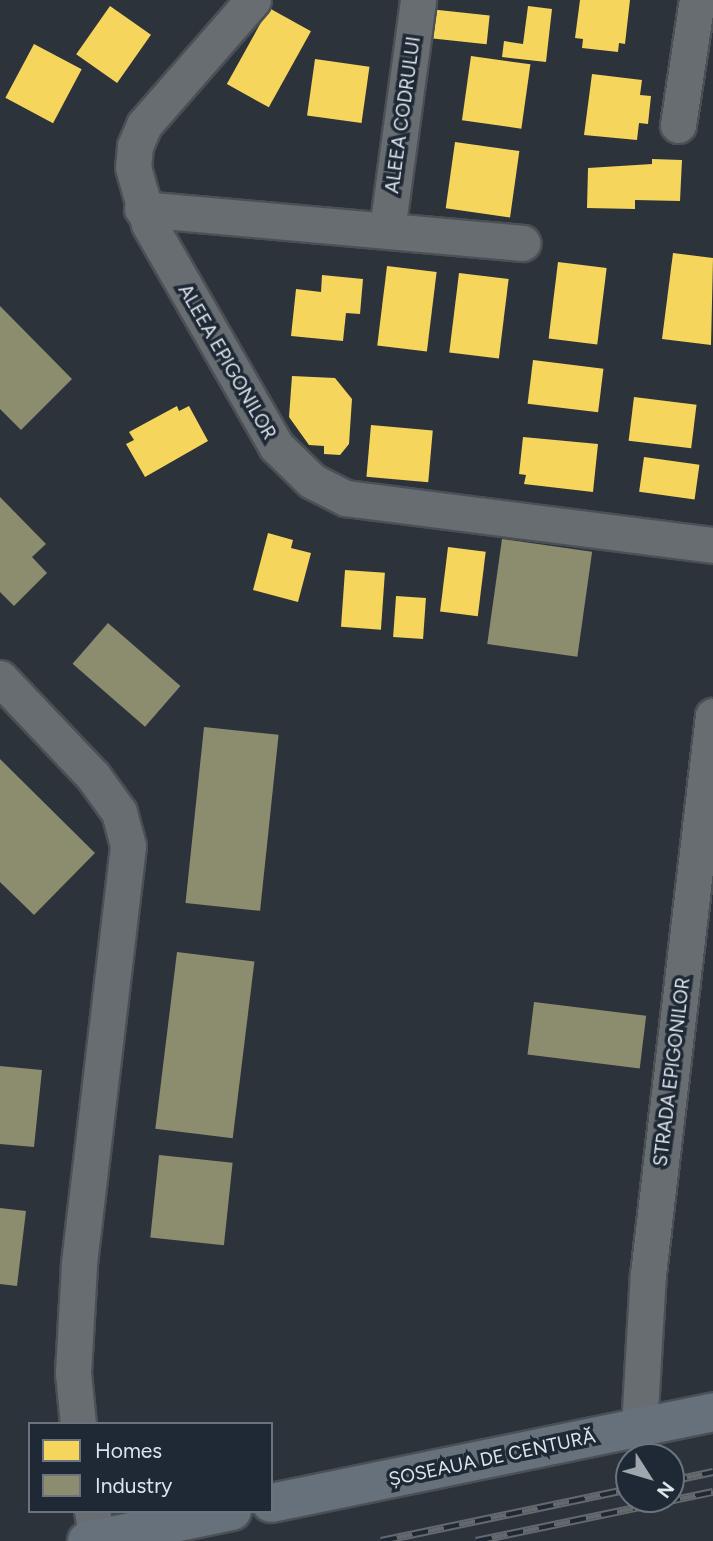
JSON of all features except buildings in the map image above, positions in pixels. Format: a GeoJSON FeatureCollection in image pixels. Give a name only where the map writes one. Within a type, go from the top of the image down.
{"type":"FeatureCollection","features":[{"type":"Feature","properties":{"kind":"main road","name":"ȘOSEAUA DE CENTURĂ"},"geometry":{"type":"LineString","coordinates":[[273,1503],[713,1412]]}},
{"type":"Feature","properties":{"kind":"main road"},"geometry":{"type":"LineString","coordinates":[[92,1530],[217,1513]]}},
{"type":"Feature","properties":{"kind":"street","name":"ALEEA EPIGONILOR"},"geometry":{"type":"LineString","coordinates":[[253,0],[138,135],[133,167],[142,209],[195,310],[276,446],[327,491],[345,498],[713,545]]}},
{"type":"Feature","properties":{"kind":"street","name":"ALEEA CODRULUI"},"geometry":{"type":"LineString","coordinates":[[387,230],[418,0]]}},
{"type":"Feature","properties":{"kind":"street"},"geometry":{"type":"LineString","coordinates":[[678,125],[697,0]]}},
{"type":"Feature","properties":{"kind":"street"},"geometry":{"type":"LineString","coordinates":[[142,209],[522,243]]}},
{"type":"Feature","properties":{"kind":"street"},"geometry":{"type":"LineString","coordinates":[[0,678],[93,776],[118,812],[128,846],[79,1265],[73,1373],[78,1422]]}},
{"type":"Feature","properties":{"kind":"street","name":"STRADA EPIGONILOR"},"geometry":{"type":"LineString","coordinates":[[639,1428],[648,1274],[713,716]]}},
{"type":"Feature","properties":{"kind":"railway"},"geometry":{"type":"LineString","coordinates":[[685,1478],[713,1472]]}},
{"type":"Feature","properties":{"kind":"railway"},"geometry":{"type":"LineString","coordinates":[[381,1541],[615,1492]]}},
{"type":"Feature","properties":{"kind":"railway"},"geometry":{"type":"LineString","coordinates":[[476,1541],[713,1492]]}}]}
